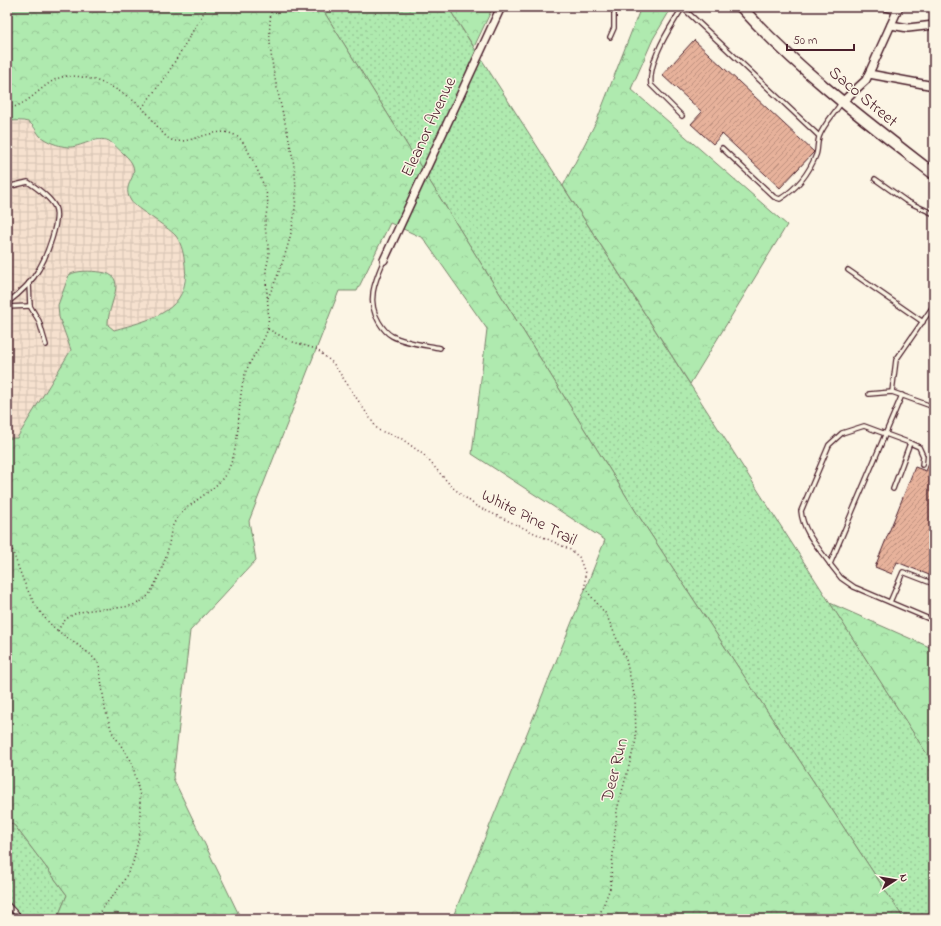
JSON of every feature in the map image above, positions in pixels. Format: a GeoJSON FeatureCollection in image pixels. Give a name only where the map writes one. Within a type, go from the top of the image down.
{"type":"FeatureCollection","features":[{"type":"Feature","properties":{"kind":"main road","name":"Saco Street"},"geometry":{"type":"LineString","coordinates":[[741,7],[761,29],[841,103],[934,174]]}},
{"type":"Feature","properties":{"kind":"street","name":"Eleanor Avenue"},"geometry":{"type":"LineString","coordinates":[[384,260],[501,7]]}},
{"type":"Feature","properties":{"kind":"street"},"geometry":{"type":"LineString","coordinates":[[841,103],[862,85],[869,74],[898,9],[886,7]]}},
{"type":"Feature","properties":{"kind":"street"},"geometry":{"type":"LineString","coordinates":[[891,25],[908,28],[934,25]]}},
{"type":"Feature","properties":{"kind":"street"},"geometry":{"type":"LineString","coordinates":[[869,74],[934,86]]}},
{"type":"Feature","properties":{"kind":"lane"},"geometry":{"type":"LineString","coordinates":[[610,37],[614,28],[614,7]]}},
{"type":"Feature","properties":{"kind":"lane"},"geometry":{"type":"LineString","coordinates":[[682,116],[651,85],[650,79],[660,47],[683,7],[819,136]]}},
{"type":"Feature","properties":{"kind":"lane"},"geometry":{"type":"LineString","coordinates":[[722,148],[774,197],[780,198],[789,193],[799,183],[809,169],[816,154],[819,136],[841,103]]}},
{"type":"Feature","properties":{"kind":"lane"},"geometry":{"type":"LineString","coordinates":[[875,179],[906,201],[934,214]]}},
{"type":"Feature","properties":{"kind":"lane"},"geometry":{"type":"LineString","coordinates":[[7,187],[28,182],[39,190],[55,206],[58,215],[50,243],[42,263],[30,282],[7,303]]}},
{"type":"Feature","properties":{"kind":"lane"},"geometry":{"type":"LineString","coordinates":[[384,260],[373,288],[372,299],[374,314],[382,327],[391,336],[440,348]]}},
{"type":"Feature","properties":{"kind":"lane"},"geometry":{"type":"LineString","coordinates":[[848,270],[923,322]]}},
{"type":"Feature","properties":{"kind":"lane"},"geometry":{"type":"LineString","coordinates":[[30,282],[30,306],[39,320],[46,345]]}},
{"type":"Feature","properties":{"kind":"lane"},"geometry":{"type":"LineString","coordinates":[[892,392],[896,360],[934,305]]}},
{"type":"Feature","properties":{"kind":"lane"},"geometry":{"type":"LineString","coordinates":[[7,307],[30,306]]}},
{"type":"Feature","properties":{"kind":"lane"},"geometry":{"type":"LineString","coordinates":[[869,394],[892,392],[902,394],[934,407]]}},
{"type":"Feature","properties":{"kind":"lane"},"geometry":{"type":"LineString","coordinates":[[830,564],[902,394]]}},
{"type":"Feature","properties":{"kind":"lane"},"geometry":{"type":"LineString","coordinates":[[922,465],[923,456],[919,447],[910,443],[864,426],[842,433],[829,445],[800,511],[802,521],[809,535],[841,578],[854,587],[934,621]]}},
{"type":"Feature","properties":{"kind":"lane"},"geometry":{"type":"LineString","coordinates":[[893,489],[910,443]]}},
{"type":"Feature","properties":{"kind":"lane"},"geometry":{"type":"LineString","coordinates":[[890,602],[903,572],[934,584]]}},
{"type":"Feature","properties":{"kind":"lane"},"geometry":{"type":"LineString","coordinates":[[7,904],[21,919]]}},
{"type":"Feature","properties":{"kind":"path"},"geometry":{"type":"LineString","coordinates":[[142,108],[168,73],[207,7]]}},
{"type":"Feature","properties":{"kind":"path"},"geometry":{"type":"LineString","coordinates":[[267,300],[280,270],[291,237],[295,205],[294,167],[272,52],[272,7]]}},
{"type":"Feature","properties":{"kind":"path"},"geometry":{"type":"LineString","coordinates":[[7,108],[21,104],[52,81],[70,75],[89,79],[115,89],[142,108],[170,139],[178,142],[204,134],[225,132],[238,136],[246,146],[266,193],[268,206],[265,221],[269,256],[266,270],[268,329],[245,374],[232,460],[226,476],[207,494],[184,509],[172,526],[167,551],[159,578],[148,595],[139,603],[72,615],[62,622],[58,631]]}},
{"type":"Feature","properties":{"kind":"path","name":"White Pine Trail"},"geometry":{"type":"LineString","coordinates":[[268,329],[290,341],[316,349],[333,363],[378,430],[402,439],[424,455],[452,487],[476,506],[569,549],[579,557],[585,573],[585,589]]}},
{"type":"Feature","properties":{"kind":"path"},"geometry":{"type":"LineString","coordinates":[[7,535],[31,598],[44,620],[74,645],[90,654],[99,664],[105,709],[112,732],[132,762],[140,796],[140,832],[133,863],[122,884],[94,919]]}},
{"type":"Feature","properties":{"kind":"path","name":"Deer Run"},"geometry":{"type":"LineString","coordinates":[[585,589],[606,614],[626,660],[635,698],[636,740],[617,810],[610,888],[598,919]]}},
{"type":"Feature","properties":{"kind":"shaded area"},"geometry":{"type":"Polygon","coordinates":[[[7,121],[28,122],[40,135],[68,147],[103,140],[109,142],[133,161],[135,169],[127,190],[132,203],[164,225],[178,238],[184,253],[186,270],[181,293],[177,302],[169,310],[149,320],[114,330],[108,325],[107,314],[116,287],[114,277],[105,272],[69,275],[58,305],[59,317],[71,350],[17,438],[7,438],[7,121]]]}},
{"type":"Feature","properties":{"kind":"green space"},"geometry":{"type":"Polygon","coordinates":[[[7,7],[321,7],[638,515],[904,919],[452,919],[605,540],[472,454],[487,329],[423,238],[390,223],[357,291],[339,291],[249,521],[256,560],[190,631],[173,778],[241,919],[57,919],[67,895],[15,826],[7,820],[7,438],[17,438],[71,350],[59,317],[58,305],[69,275],[72,273],[88,271],[100,272],[109,274],[114,279],[116,285],[108,325],[114,330],[153,317],[165,311],[174,304],[181,294],[185,281],[185,265],[181,246],[176,236],[131,201],[128,194],[128,188],[134,173],[133,167],[130,161],[113,144],[109,141],[99,140],[73,147],[60,146],[49,142],[40,136],[28,122],[7,121],[7,7]]]}},
{"type":"Feature","properties":{"kind":"green space"},"geometry":{"type":"Polygon","coordinates":[[[321,7],[448,7],[934,765],[934,919],[904,919],[638,515],[321,7]]]}},
{"type":"Feature","properties":{"kind":"green space"},"geometry":{"type":"Polygon","coordinates":[[[448,7],[493,7],[474,47],[448,7]]]}},
{"type":"Feature","properties":{"kind":"green space"},"geometry":{"type":"Polygon","coordinates":[[[641,7],[672,7],[653,39],[631,89],[787,225],[690,384],[563,186],[597,120],[641,7]]]}},
{"type":"Feature","properties":{"kind":"green space"},"geometry":{"type":"Polygon","coordinates":[[[830,603],[934,649],[934,765],[830,603]]]}},
{"type":"Feature","properties":{"kind":"green space"},"geometry":{"type":"Polygon","coordinates":[[[7,820],[15,826],[67,895],[57,919],[7,919],[7,820]]]}},
{"type":"Feature","properties":{"kind":"building"},"geometry":{"type":"Polygon","coordinates":[[[694,40],[814,152],[780,188],[722,134],[713,144],[691,124],[702,112],[662,75],[694,40]]]}},
{"type":"Feature","properties":{"kind":"building"},"geometry":{"type":"Polygon","coordinates":[[[934,451],[934,577],[897,562],[892,574],[875,567],[915,467],[926,471],[934,451]]]}}]}
